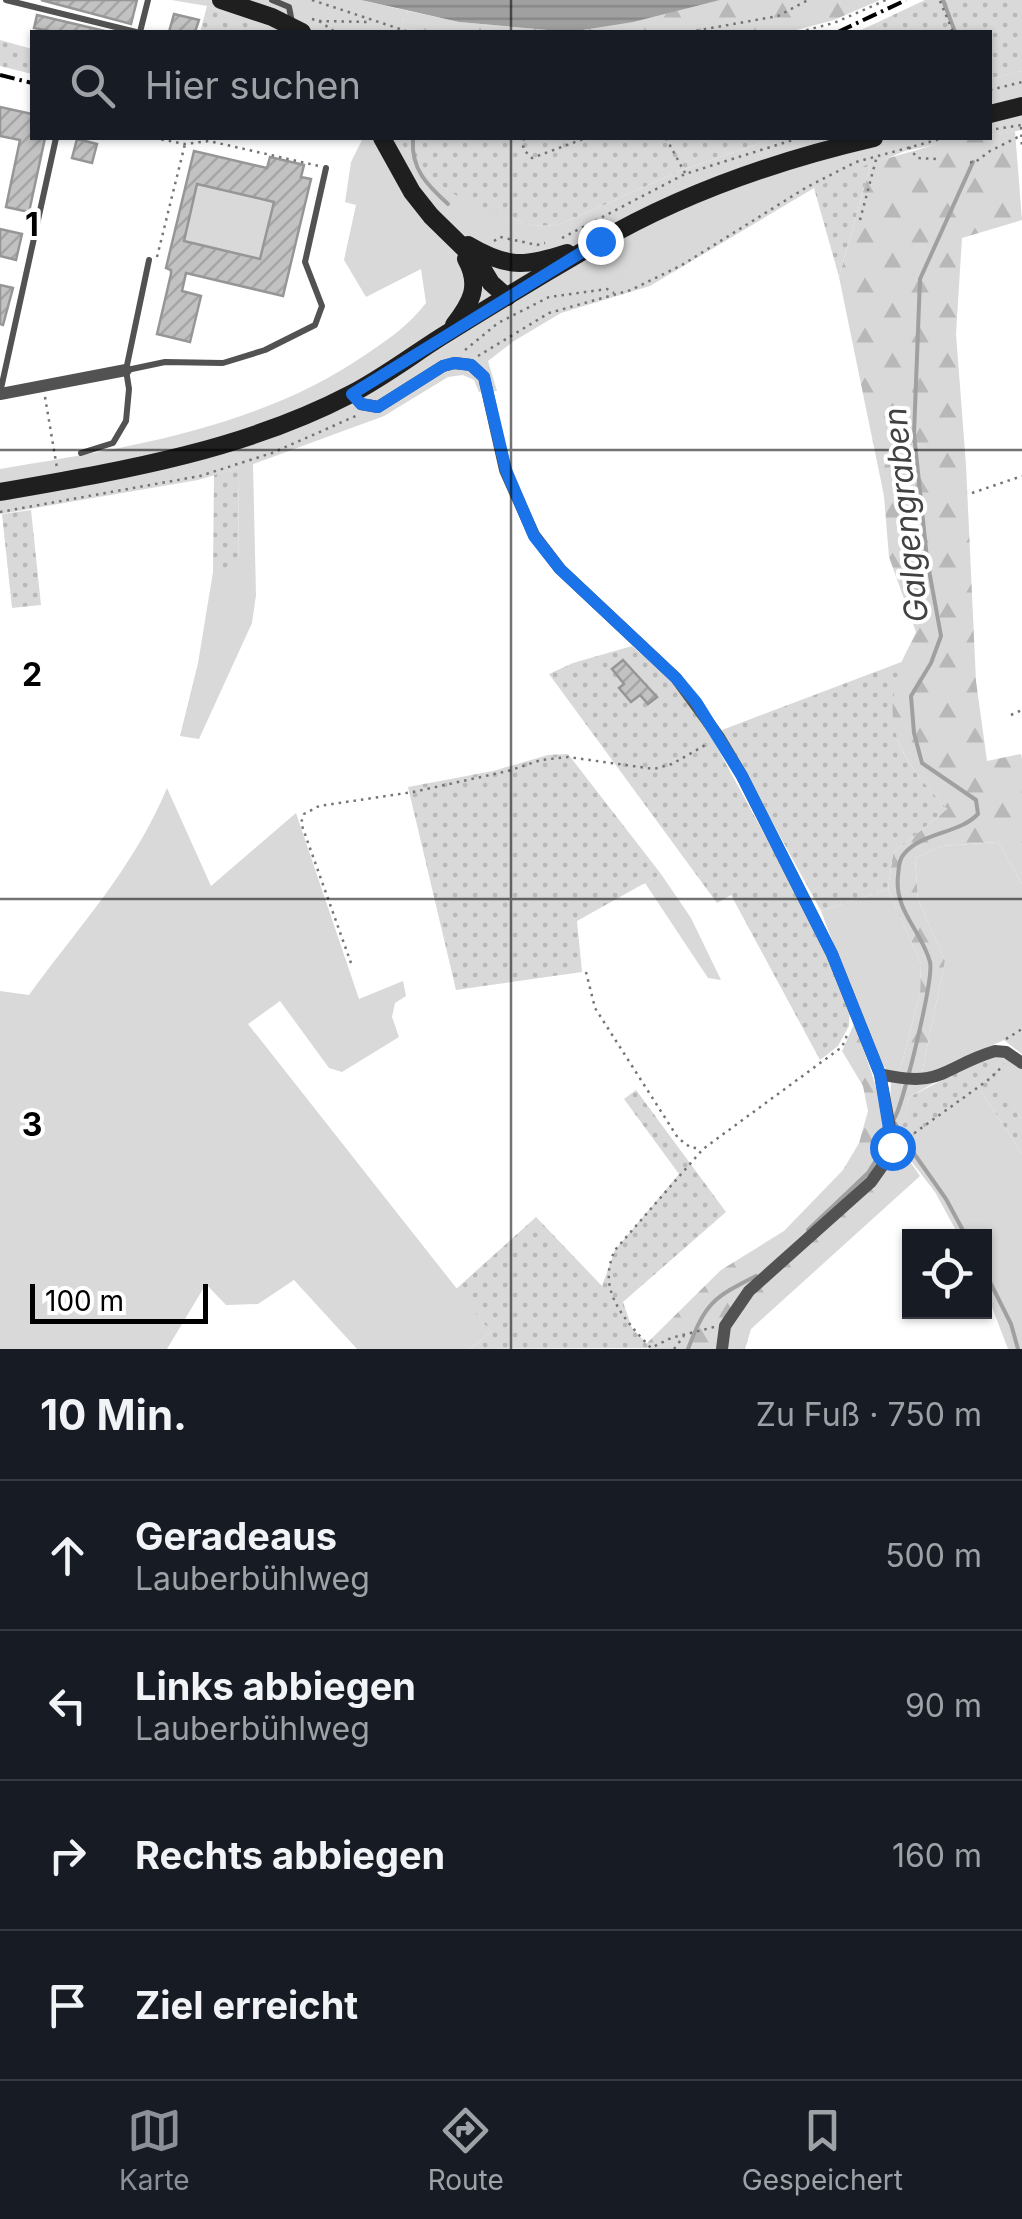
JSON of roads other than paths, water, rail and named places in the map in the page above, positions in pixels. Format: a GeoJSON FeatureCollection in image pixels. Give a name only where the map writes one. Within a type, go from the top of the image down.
{"type":"FeatureCollection","features":[{"type":"Feature","properties":{"kind":"main road"},"geometry":{"type":"LineString","coordinates":[[221,0],[297,30]]}},
{"type":"Feature","properties":{"kind":"main road"},"geometry":{"type":"LineString","coordinates":[[992,114],[1022,106]]}},
{"type":"Feature","properties":{"kind":"main road"},"geometry":{"type":"LineString","coordinates":[[383,140],[412,192],[478,263],[491,283],[509,296]]}},
{"type":"Feature","properties":{"kind":"main road"},"geometry":{"type":"LineString","coordinates":[[0,492],[236,443],[352,394],[647,216],[751,173],[876,146]]}},
{"type":"Feature","properties":{"kind":"main road"},"geometry":{"type":"LineString","coordinates":[[454,237],[486,256],[506,275],[509,296]]}},
{"type":"Feature","properties":{"kind":"main road"},"geometry":{"type":"LineString","coordinates":[[448,333],[470,304],[475,288],[473,271],[454,237]]}},
{"type":"Feature","properties":{"kind":"main road"},"geometry":{"type":"LineString","coordinates":[[486,256],[529,264],[600,241]]}},
{"type":"Feature","properties":{"kind":"street"},"geometry":{"type":"LineString","coordinates":[[352,394],[361,404],[378,407],[454,363],[471,365],[484,377],[506,470],[534,536],[560,569],[676,678],[718,737],[742,776],[823,936],[852,1007],[887,1076],[886,1108],[892,1142],[888,1158],[870,1182],[749,1291],[725,1326],[722,1349]]}},
{"type":"Feature","properties":{"kind":"street"},"geometry":{"type":"LineString","coordinates":[[0,394],[126,370]]}},
{"type":"Feature","properties":{"kind":"street"},"geometry":{"type":"LineString","coordinates":[[887,1076],[931,1080],[995,1051],[1016,1059]]}},
{"type":"Feature","properties":{"kind":"lane"},"geometry":{"type":"LineString","coordinates":[[6,0],[125,30]]}},
{"type":"Feature","properties":{"kind":"lane"},"geometry":{"type":"LineString","coordinates":[[134,30],[148,0]]}},
{"type":"Feature","properties":{"kind":"lane"},"geometry":{"type":"LineString","coordinates":[[272,0],[289,8],[297,30]]}},
{"type":"Feature","properties":{"kind":"lane"},"geometry":{"type":"LineString","coordinates":[[0,394],[56,140]]}},
{"type":"Feature","properties":{"kind":"lane"},"geometry":{"type":"LineString","coordinates":[[126,370],[165,362],[223,364],[265,350],[315,325],[322,306],[305,262],[326,168]]}},
{"type":"Feature","properties":{"kind":"lane"},"geometry":{"type":"LineString","coordinates":[[82,454],[112,443],[126,420],[126,370],[149,260]]}},
{"type":"Feature","properties":{"kind":"waterway","name":"Galgengraben"},"geometry":{"type":"LineString","coordinates":[[943,0],[954,30]]}},
{"type":"Feature","properties":{"kind":"waterway"},"geometry":{"type":"LineString","coordinates":[[413,140],[422,176],[448,204]]}},
{"type":"Feature","properties":{"kind":"waterway","name":"Galgengraben"},"geometry":{"type":"LineString","coordinates":[[894,1119],[917,1042],[930,973],[926,951],[900,900],[900,862],[920,841],[961,826],[978,814],[976,800],[922,763],[914,733],[911,696],[931,663],[941,636],[927,559],[914,434],[920,279],[973,162]]}},
{"type":"Feature","properties":{"kind":"waterway"},"geometry":{"type":"LineString","coordinates":[[894,1122],[902,1134]]}},
{"type":"Feature","properties":{"kind":"waterway","name":"Galgengraben"},"geometry":{"type":"LineString","coordinates":[[808,1230],[868,1173],[878,1157],[882,1130],[887,1126]]}},
{"type":"Feature","properties":{"kind":"waterway"},"geometry":{"type":"LineString","coordinates":[[908,1145],[962,1229]]}},
{"type":"Feature","properties":{"kind":"waterway","name":"Galgengraben"},"geometry":{"type":"LineString","coordinates":[[688,1349],[713,1303],[756,1276]]}},
{"type":"Feature","properties":{"kind":"waterway"},"geometry":{"type":"LineString","coordinates":[[992,1286],[1011,1324],[1018,1349]]}},
{"type":"Feature","properties":{"kind":"railway"},"geometry":{"type":"LineString","coordinates":[[842,30],[906,0]]}},
{"type":"Feature","properties":{"kind":"railway"},"geometry":{"type":"LineString","coordinates":[[0,75],[30,82]]}}]}
